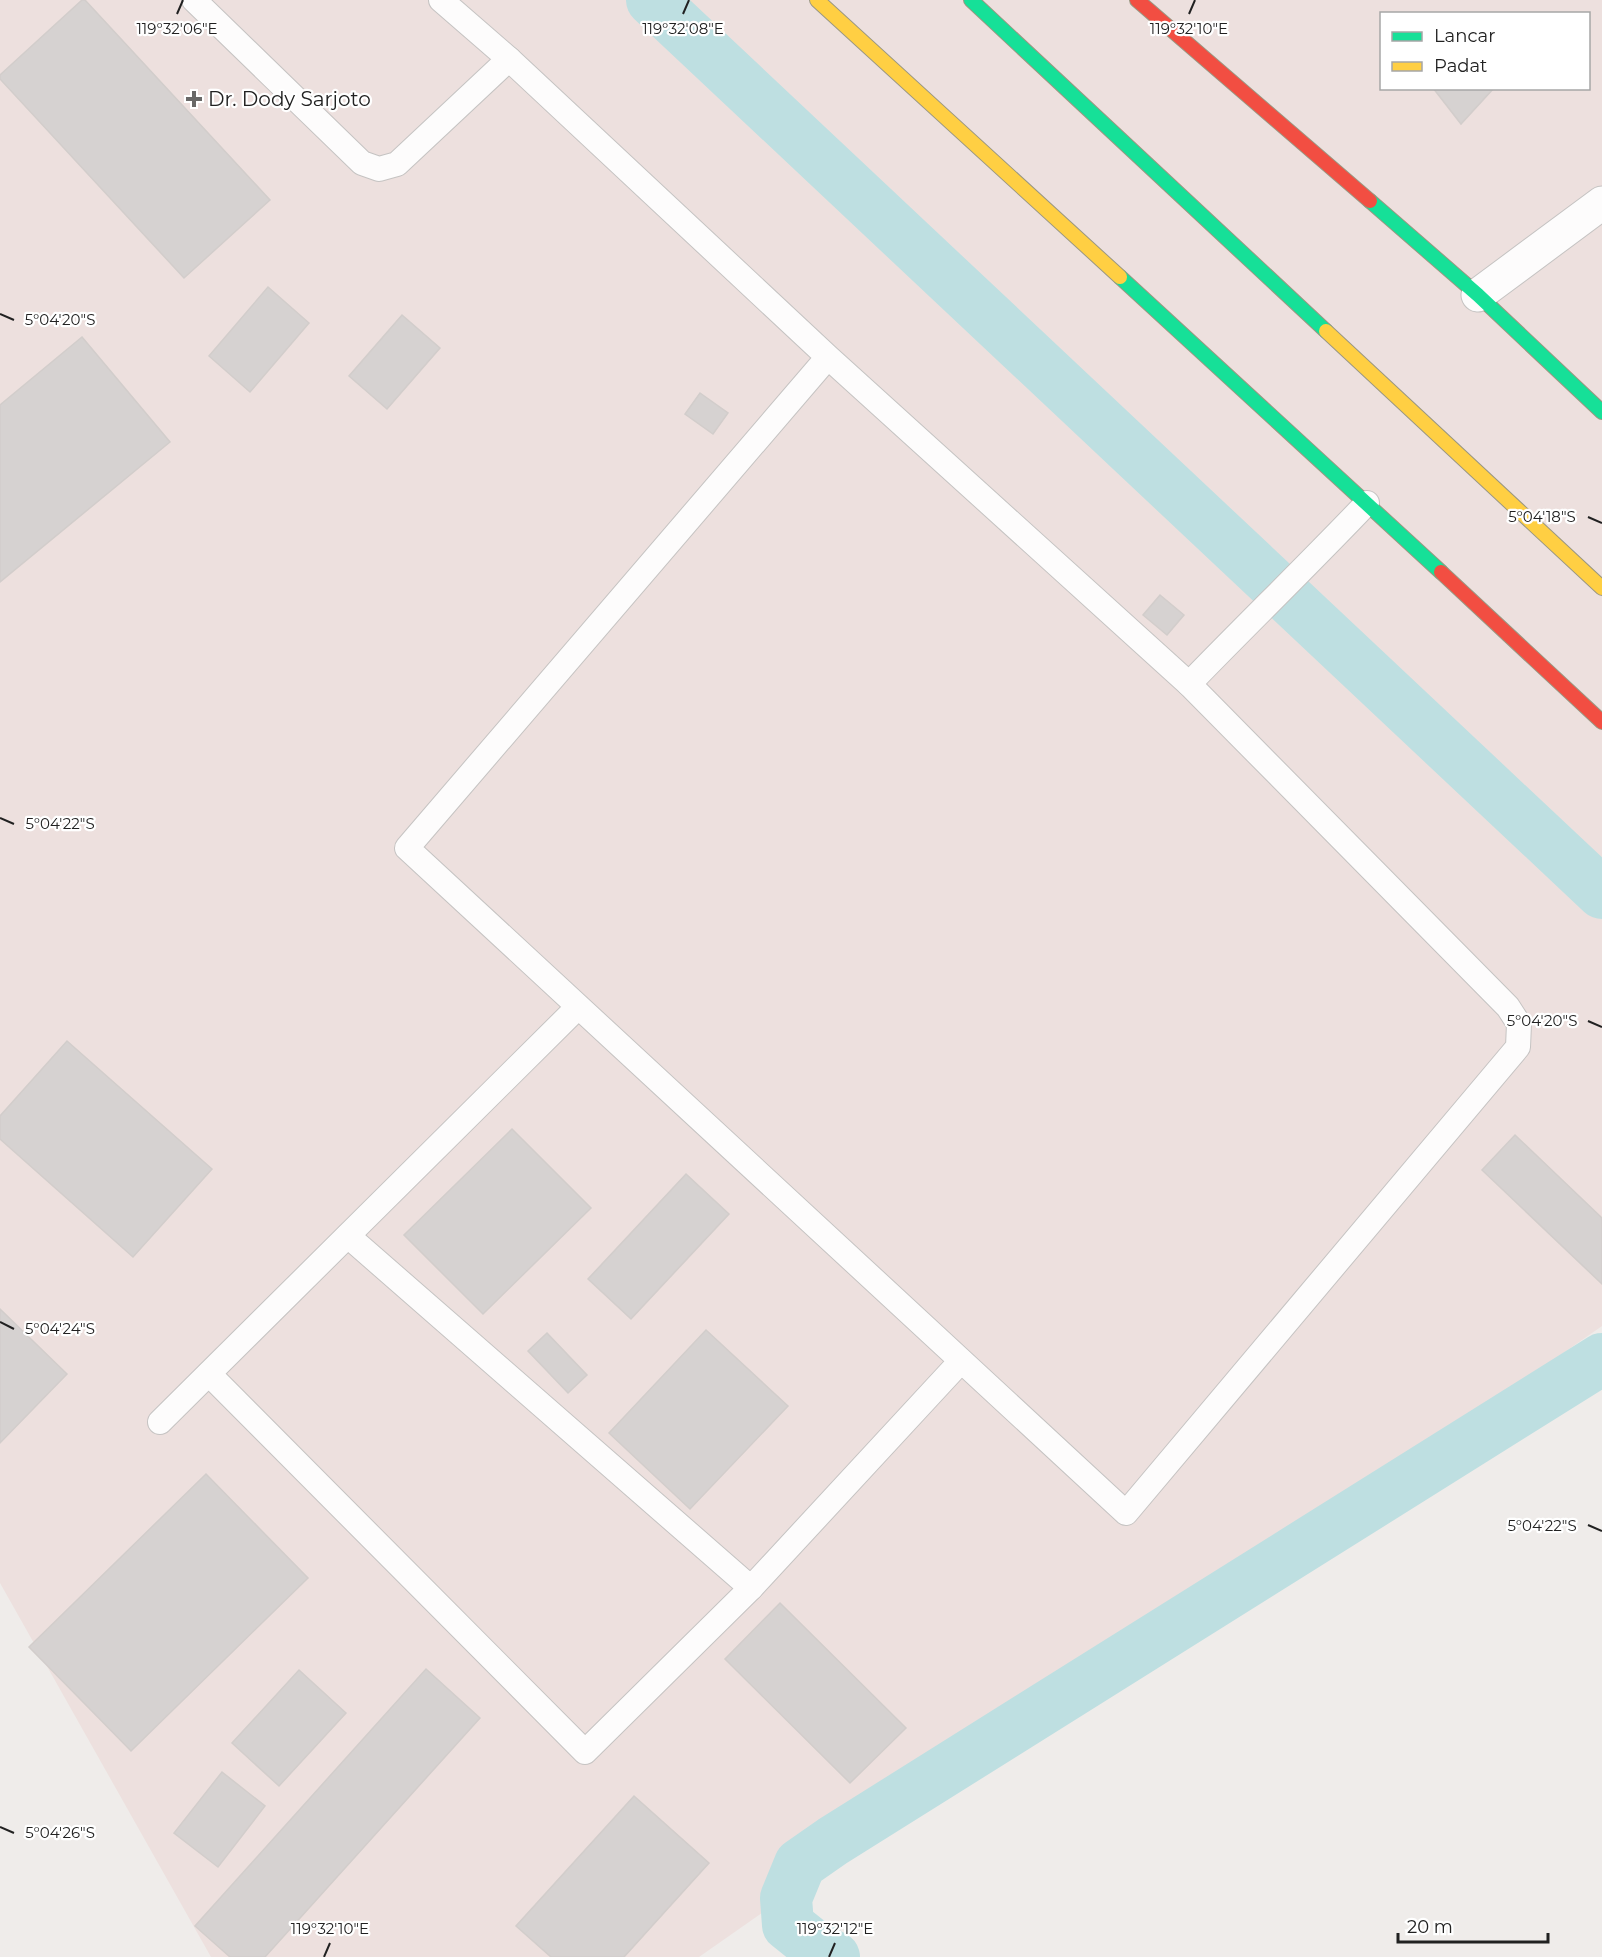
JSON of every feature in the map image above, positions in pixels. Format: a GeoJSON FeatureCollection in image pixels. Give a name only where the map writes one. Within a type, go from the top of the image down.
{"type":"FeatureCollection","features":[{"type":"Feature","properties":{"kind":"main road"},"geometry":{"type":"LineString","coordinates":[[817,0],[1367,503],[1602,722]]}},
{"type":"Feature","properties":{"kind":"main road"},"geometry":{"type":"LineString","coordinates":[[971,0],[1602,588]]}},
{"type":"Feature","properties":{"kind":"main road"},"geometry":{"type":"LineString","coordinates":[[1137,0],[1478,295],[1602,412]]}},
{"type":"Feature","properties":{"kind":"street"},"geometry":{"type":"LineString","coordinates":[[1478,295],[1602,203]]}},
{"type":"Feature","properties":{"kind":"lane"},"geometry":{"type":"LineString","coordinates":[[194,0],[362,163],[379,169],[397,164],[509,59]]}},
{"type":"Feature","properties":{"kind":"lane"},"geometry":{"type":"LineString","coordinates":[[441,0],[509,59],[828,357],[1189,684],[1508,1007],[1519,1024],[1518,1047],[1126,1513],[407,848],[828,357]]}},
{"type":"Feature","properties":{"kind":"lane"},"geometry":{"type":"LineString","coordinates":[[1189,684],[1367,503]]}},
{"type":"Feature","properties":{"kind":"lane"},"geometry":{"type":"LineString","coordinates":[[160,1422],[578,1007]]}},
{"type":"Feature","properties":{"kind":"lane"},"geometry":{"type":"LineString","coordinates":[[348,1236],[751,1588]]}},
{"type":"Feature","properties":{"kind":"lane"},"geometry":{"type":"LineString","coordinates":[[209,1374],[585,1752],[751,1588],[961,1361]]}},
{"type":"Feature","properties":{"kind":"shaded area"},"geometry":{"type":"Polygon","coordinates":[[[0,0],[1602,0],[1602,1326],[699,1957],[211,1957],[0,1583],[0,0]]]}},
{"type":"Feature","properties":{"kind":"building"},"geometry":{"type":"Polygon","coordinates":[[[82,0],[85,0],[270,200],[184,278],[0,79],[0,75],[82,0]]]}},
{"type":"Feature","properties":{"kind":"building"},"geometry":{"type":"Polygon","coordinates":[[[1435,90],[1492,90],[1461,124],[1435,90]]]}},
{"type":"Feature","properties":{"kind":"building"},"geometry":{"type":"Polygon","coordinates":[[[268,287],[309,323],[250,392],[209,356],[268,287]]]}},
{"type":"Feature","properties":{"kind":"building"},"geometry":{"type":"Polygon","coordinates":[[[402,315],[440,348],[387,409],[349,376],[402,315]]]}},
{"type":"Feature","properties":{"kind":"building"},"geometry":{"type":"Polygon","coordinates":[[[82,337],[170,442],[0,582],[0,405],[82,337]]]}},
{"type":"Feature","properties":{"kind":"building"},"geometry":{"type":"Polygon","coordinates":[[[700,393],[728,413],[713,434],[685,414],[700,393]]]}},
{"type":"Feature","properties":{"kind":"building"},"geometry":{"type":"Polygon","coordinates":[[[1160,595],[1184,615],[1167,635],[1143,615],[1160,595]]]}},
{"type":"Feature","properties":{"kind":"building"},"geometry":{"type":"Polygon","coordinates":[[[67,1041],[212,1169],[133,1257],[0,1139],[0,1116],[67,1041]]]}},
{"type":"Feature","properties":{"kind":"building"},"geometry":{"type":"Polygon","coordinates":[[[512,1129],[591,1208],[483,1314],[404,1235],[512,1129]]]}},
{"type":"Feature","properties":{"kind":"building"},"geometry":{"type":"Polygon","coordinates":[[[1515,1135],[1602,1218],[1602,1284],[1482,1170],[1515,1135]]]}},
{"type":"Feature","properties":{"kind":"building"},"geometry":{"type":"Polygon","coordinates":[[[686,1174],[729,1214],[631,1319],[588,1279],[686,1174]]]}},
{"type":"Feature","properties":{"kind":"building"},"geometry":{"type":"Polygon","coordinates":[[[0,1309],[67,1374],[0,1443],[0,1309]]]}},
{"type":"Feature","properties":{"kind":"building"},"geometry":{"type":"Polygon","coordinates":[[[706,1330],[788,1406],[690,1509],[609,1433],[706,1330]]]}},
{"type":"Feature","properties":{"kind":"building"},"geometry":{"type":"Polygon","coordinates":[[[547,1333],[587,1375],[568,1393],[528,1351],[547,1333]]]}},
{"type":"Feature","properties":{"kind":"building"},"geometry":{"type":"Polygon","coordinates":[[[206,1474],[308,1578],[131,1751],[29,1647],[206,1474]]]}},
{"type":"Feature","properties":{"kind":"building"},"geometry":{"type":"Polygon","coordinates":[[[780,1603],[906,1728],[850,1783],[725,1659],[780,1603]]]}},
{"type":"Feature","properties":{"kind":"building"},"geometry":{"type":"Polygon","coordinates":[[[426,1669],[480,1718],[265,1957],[230,1957],[195,1926],[426,1669]]]}},
{"type":"Feature","properties":{"kind":"building"},"geometry":{"type":"Polygon","coordinates":[[[299,1670],[346,1713],[279,1786],[232,1743],[299,1670]]]}},
{"type":"Feature","properties":{"kind":"building"},"geometry":{"type":"Polygon","coordinates":[[[222,1772],[265,1806],[218,1867],[174,1833],[222,1772]]]}},
{"type":"Feature","properties":{"kind":"building"},"geometry":{"type":"Polygon","coordinates":[[[634,1796],[709,1863],[624,1957],[551,1957],[516,1926],[634,1796]]]}},
{"type":"Feature","properties":{"kind":"waterway"},"geometry":{"type":"LineString","coordinates":[[652,0],[1602,893]]}},
{"type":"Feature","properties":{"kind":"waterway"},"geometry":{"type":"LineString","coordinates":[[834,1957],[813,1945],[788,1925],[786,1898],[800,1864],[833,1841],[1602,1359]]}},
{"type":"Feature","properties":{"kind":"traffic: fast"},"geometry":{"type":"LineString","coordinates":[[971,0],[1326,331]]}},
{"type":"Feature","properties":{"kind":"traffic: fast"},"geometry":{"type":"LineString","coordinates":[[1370,201],[1478,295],[1602,412]]}},
{"type":"Feature","properties":{"kind":"traffic: fast"},"geometry":{"type":"LineString","coordinates":[[1120,277],[1441,572]]}},
{"type":"Feature","properties":{"kind":"traffic: slow"},"geometry":{"type":"LineString","coordinates":[[817,0],[1120,277]]}},
{"type":"Feature","properties":{"kind":"traffic: slow"},"geometry":{"type":"LineString","coordinates":[[1326,331],[1602,588]]}},
{"type":"Feature","properties":{"kind":"traffic: jam"},"geometry":{"type":"LineString","coordinates":[[1137,0],[1370,201]]}},
{"type":"Feature","properties":{"kind":"traffic: jam"},"geometry":{"type":"LineString","coordinates":[[1441,572],[1602,722]]}},
{"type":"Feature","properties":{"kind":"place","name":"Dr. Dody Sarjoto"},"geometry":{"type":"Point","coordinates":[194,99]}}]}
